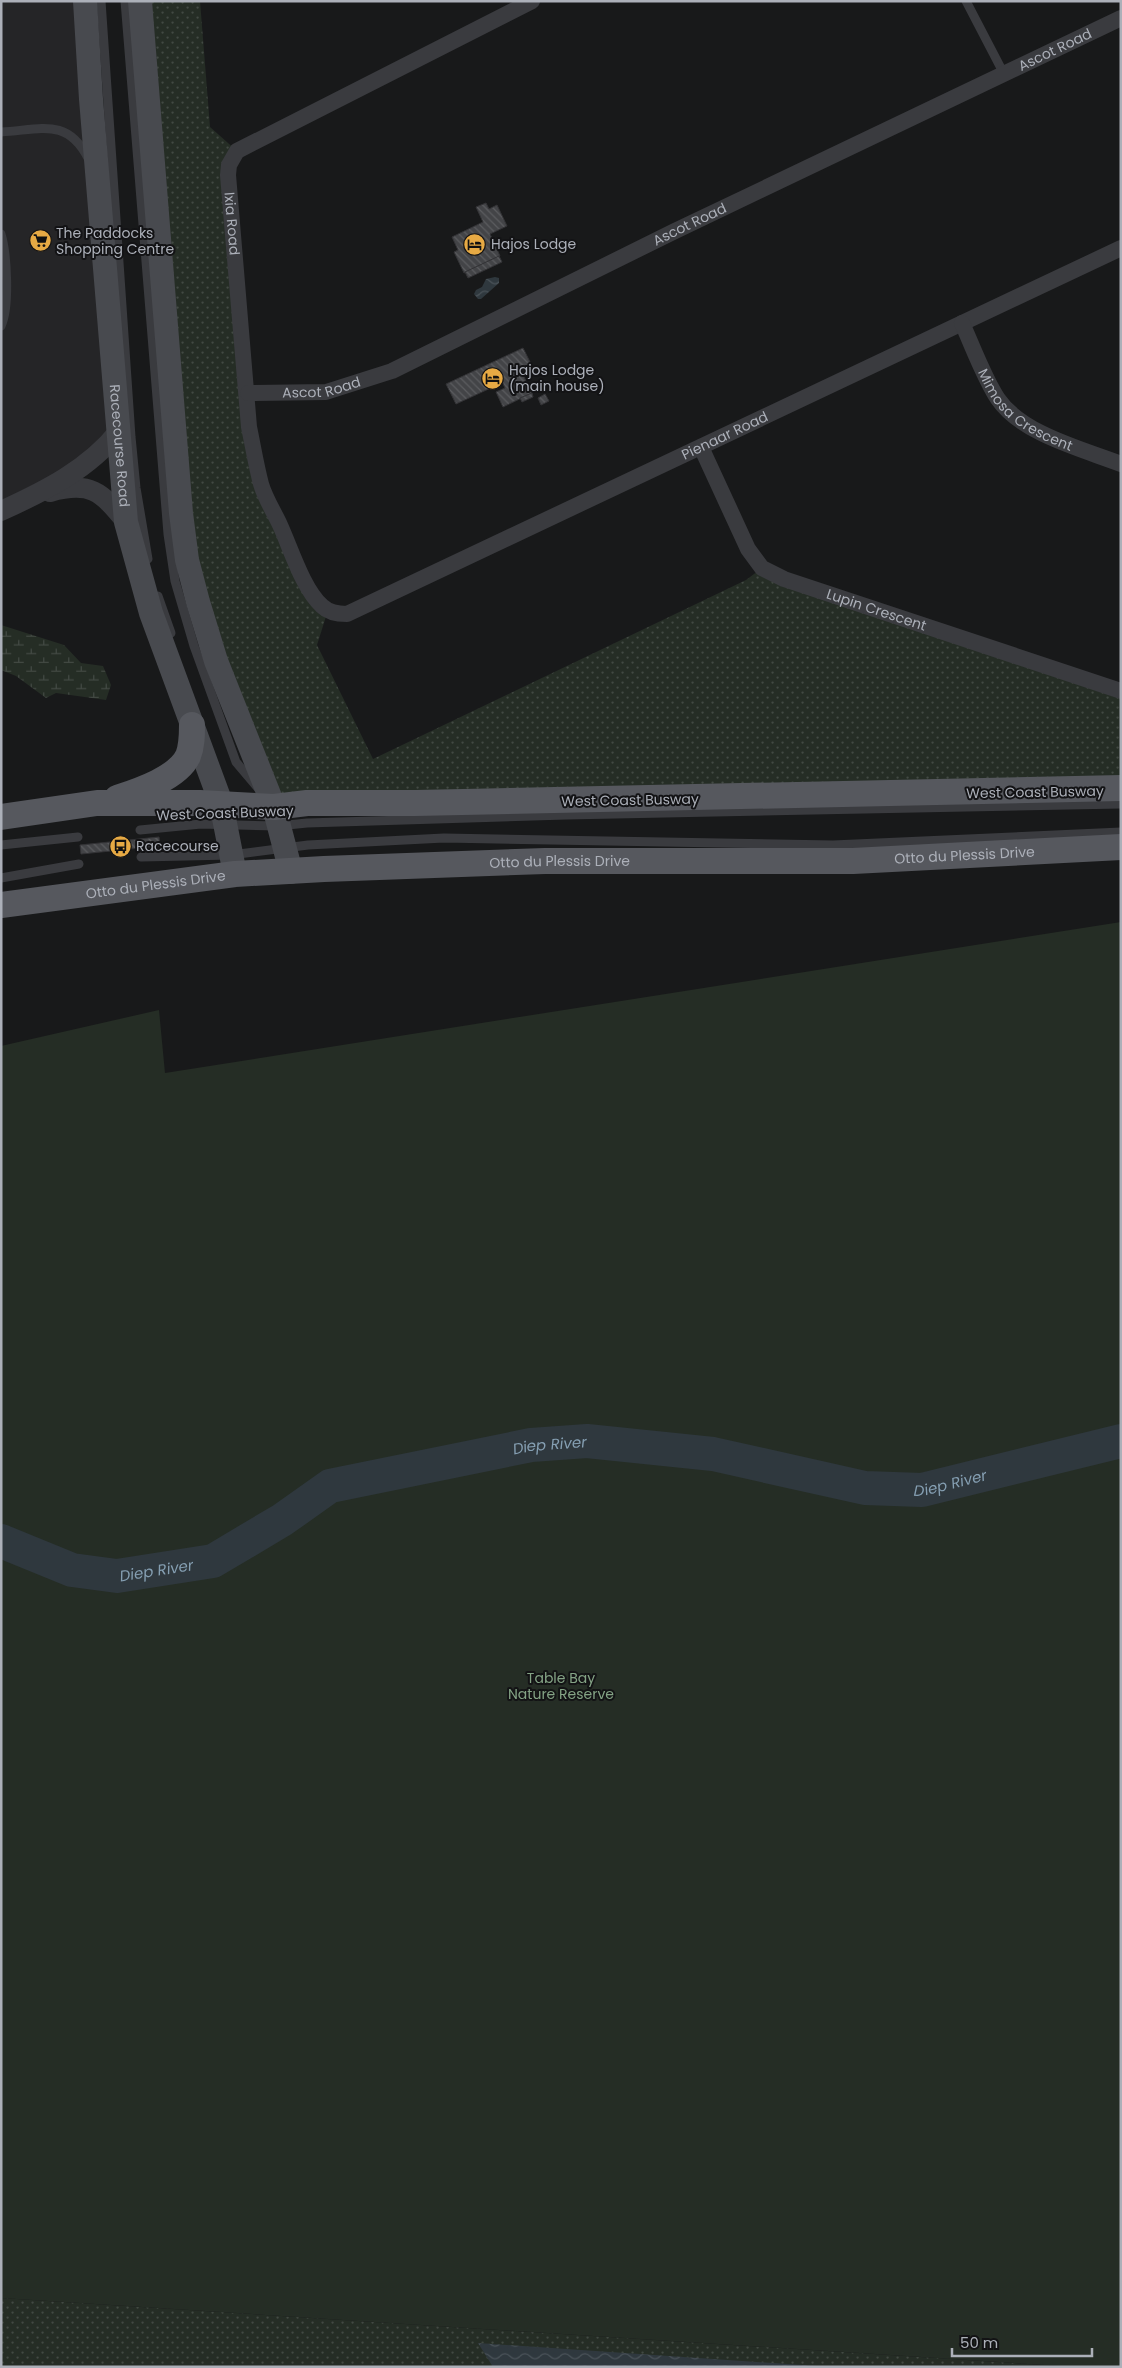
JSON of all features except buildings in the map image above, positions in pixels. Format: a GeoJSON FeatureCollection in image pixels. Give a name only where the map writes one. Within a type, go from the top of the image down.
{"type":"FeatureCollection","features":[{"type":"Feature","properties":{"kind":"main road","name":"Racecourse Road"},"geometry":{"type":"LineString","coordinates":[[84,1],[126,522],[151,613],[201,733],[223,814],[233,865]]}},
{"type":"Feature","properties":{"kind":"main road"},"geometry":{"type":"LineString","coordinates":[[140,1],[181,514],[187,560],[216,661],[282,838]]}},
{"type":"Feature","properties":{"kind":"main road"},"geometry":{"type":"LineString","coordinates":[[97,803],[134,792],[176,771],[201,733]]}},
{"type":"Feature","properties":{"kind":"main road","name":"Otto du Plessis Drive"},"geometry":{"type":"LineString","coordinates":[[1,905],[233,865],[282,838],[307,803],[425,803],[1121,788]]}},
{"type":"Feature","properties":{"kind":"main road","name":"Otto du Plessis Drive"},"geometry":{"type":"LineString","coordinates":[[1,817],[97,803],[223,814],[282,838],[545,861],[853,861],[1121,847]]}},
{"type":"Feature","properties":{"kind":"street","name":"Ixia Road"},"geometry":{"type":"LineString","coordinates":[[328,610],[312,594],[262,485],[250,427],[228,175],[232,157],[237,151],[532,1]]}},
{"type":"Feature","properties":{"kind":"street","name":"Ascot Road"},"geometry":{"type":"LineString","coordinates":[[248,393],[326,392],[392,371],[675,231],[1121,18]]}},
{"type":"Feature","properties":{"kind":"street","name":"Pienaar Road"},"geometry":{"type":"LineString","coordinates":[[328,610],[338,614],[347,614],[1121,248]]}},
{"type":"Feature","properties":{"kind":"street","name":"Mimosa Crescent"},"geometry":{"type":"LineString","coordinates":[[962,323],[998,399],[1016,419],[1056,440],[1121,464]]}},
{"type":"Feature","properties":{"kind":"street"},"geometry":{"type":"LineString","coordinates":[[1,511],[34,496],[86,465],[102,451],[119,431]]}},
{"type":"Feature","properties":{"kind":"street","name":"Lupin Crescent"},"geometry":{"type":"LineString","coordinates":[[701,447],[748,548],[762,568],[784,579],[1121,691]]}},
{"type":"Feature","properties":{"kind":"street"},"geometry":{"type":"LineString","coordinates":[[34,496],[70,486],[83,487],[97,492],[126,522]]}},
{"type":"Feature","properties":{"kind":"lane"},"geometry":{"type":"LineString","coordinates":[[101,1],[131,437],[136,488],[151,572]]}},
{"type":"Feature","properties":{"kind":"lane"},"geometry":{"type":"LineString","coordinates":[[125,1],[166,514],[175,581],[194,646],[236,762],[282,838],[444,838],[833,845],[1121,832]]}},
{"type":"Feature","properties":{"kind":"lane"},"geometry":{"type":"LineString","coordinates":[[966,1],[1004,74]]}},
{"type":"Feature","properties":{"kind":"lane"},"geometry":{"type":"LineString","coordinates":[[1,132],[59,128],[71,134],[81,144],[98,176]]}},
{"type":"Feature","properties":{"kind":"lane"},"geometry":{"type":"LineString","coordinates":[[1,234],[8,302],[1,326]]}},
{"type":"Feature","properties":{"kind":"lane"},"geometry":{"type":"LineString","coordinates":[[156,588],[174,641]]}},
{"type":"Feature","properties":{"kind":"lane","name":"West Coast Busway"},"geometry":{"type":"LineString","coordinates":[[282,838],[316,823],[576,815],[1121,804]]}},
{"type":"Feature","properties":{"kind":"lane","name":"West Coast Busway"},"geometry":{"type":"LineString","coordinates":[[140,830],[201,824],[223,814]]}},
{"type":"Feature","properties":{"kind":"lane"},"geometry":{"type":"LineString","coordinates":[[1,845],[78,837]]}},
{"type":"Feature","properties":{"kind":"lane"},"geometry":{"type":"LineString","coordinates":[[141,857],[233,865]]}},
{"type":"Feature","properties":{"kind":"lane"},"geometry":{"type":"LineString","coordinates":[[1,878],[79,864]]}},
{"type":"Feature","properties":{"kind":"shaded area","name":"The Paddocks Shopping Centre"},"geometry":{"type":"Polygon","coordinates":[[[1,1],[85,1],[119,431],[1,511],[1,1]]]}},
{"type":"Feature","properties":{"kind":"green space"},"geometry":{"type":"Polygon","coordinates":[[[140,1],[200,1],[210,127],[237,151],[232,157],[261,485],[328,610],[317,645],[373,759],[746,580],[762,568],[1121,691],[1121,788],[274,807],[198,602],[140,1]]]}},
{"type":"Feature","properties":{"kind":"green space"},"geometry":{"type":"Polygon","coordinates":[[[1,625],[64,645],[81,663],[103,666],[111,685],[106,700],[56,693],[46,698],[16,676],[1,670],[1,625]]]}},
{"type":"Feature","properties":{"kind":"green space","name":"Table Bay Nature Reserve"},"geometry":{"type":"Polygon","coordinates":[[[1121,922],[1121,2367],[1076,2367],[1,2298],[1,1046],[159,1010],[165,1073],[1121,922]]]}},
{"type":"Feature","properties":{"kind":"green space"},"geometry":{"type":"Polygon","coordinates":[[[1,2298],[1076,2367],[1,2367],[1,2298]]]}},
{"type":"Feature","properties":{"kind":"water"},"geometry":{"type":"Polygon","coordinates":[[[499,278],[499,283],[481,299],[478,299],[474,294],[476,290],[482,287],[486,279],[499,278]]]}},
{"type":"Feature","properties":{"kind":"water"},"geometry":{"type":"Polygon","coordinates":[[[478,2343],[831,2367],[493,2367],[478,2343]]]}},
{"type":"Feature","properties":{"kind":"waterway","name":"Diep River"},"geometry":{"type":"LineString","coordinates":[[1,1541],[72,1570],[117,1576],[213,1561],[282,1520],[330,1486],[531,1445],[587,1441],[713,1454],[865,1488],[922,1490],[1121,1441]]}},
{"type":"Feature","properties":{"kind":"place","name":"The Paddocks Shopping Centre"},"geometry":{"type":"Point","coordinates":[40,241]}},
{"type":"Feature","properties":{"kind":"place","name":"Hajos Lodge"},"geometry":{"type":"Point","coordinates":[475,244]}},
{"type":"Feature","properties":{"kind":"place","name":"Hajos Lodge (main house)"},"geometry":{"type":"Point","coordinates":[493,378]}},
{"type":"Feature","properties":{"kind":"place","name":"Racecourse"},"geometry":{"type":"Point","coordinates":[120,846]}}]}
